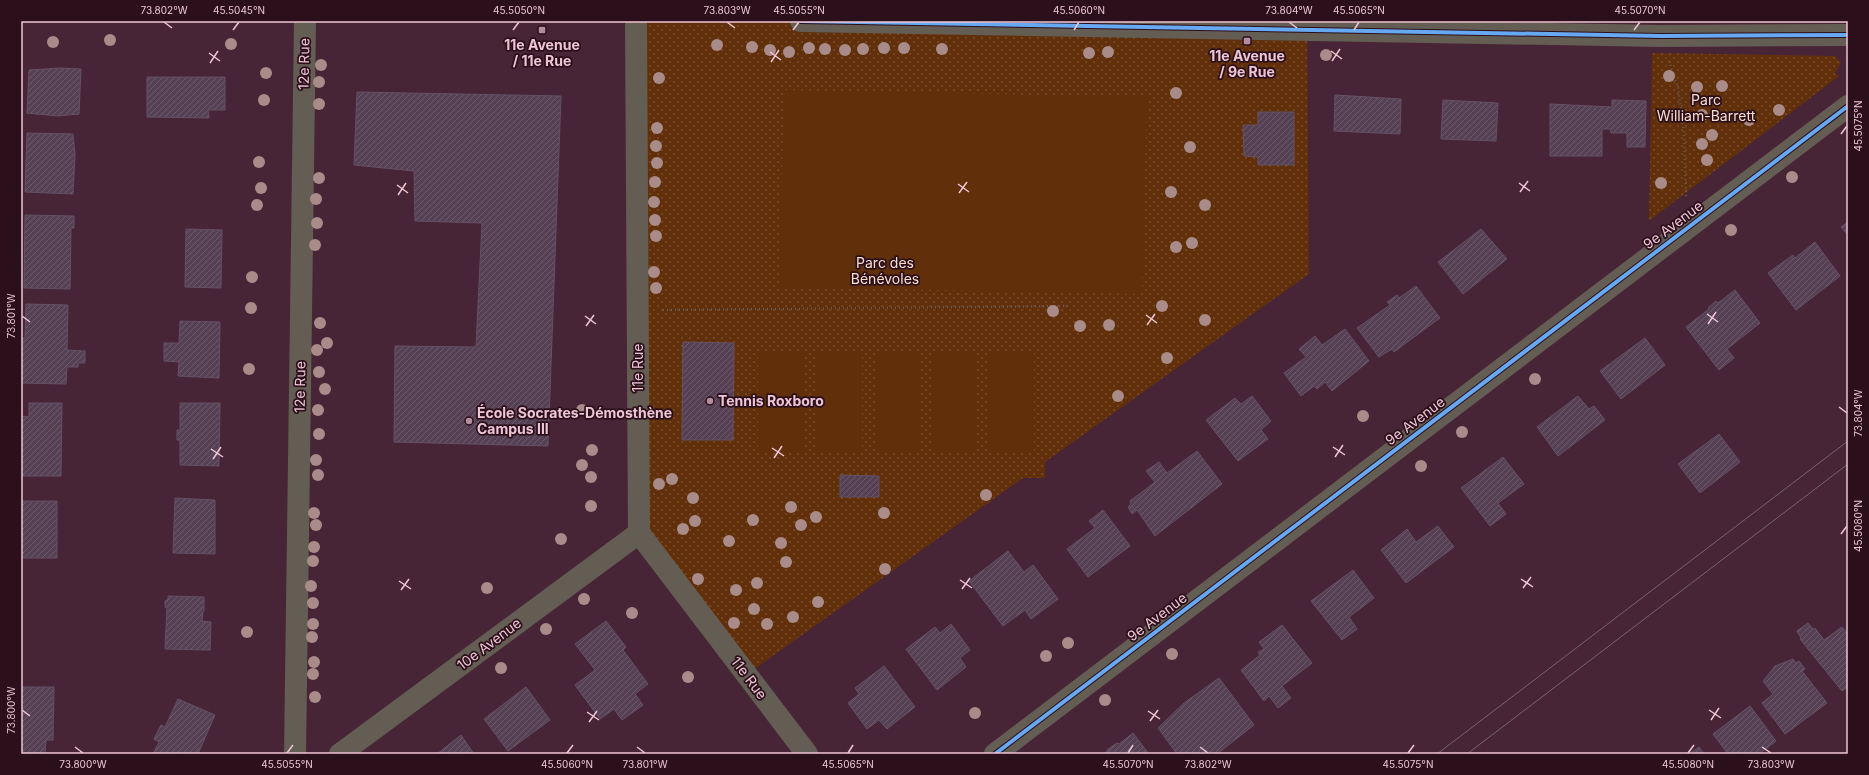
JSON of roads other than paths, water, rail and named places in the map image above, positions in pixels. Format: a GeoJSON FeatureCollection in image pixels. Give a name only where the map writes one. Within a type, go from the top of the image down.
{"type":"FeatureCollection","features":[{"type":"Feature","properties":{"kind":"street","name":"12e Rue"},"geometry":{"type":"LineString","coordinates":[[294,754],[305,21]]}},
{"type":"Feature","properties":{"kind":"street","name":"11e Rue"},"geometry":{"type":"LineString","coordinates":[[636,21],[638,533],[807,754]]}},
{"type":"Feature","properties":{"kind":"street"},"geometry":{"type":"LineString","coordinates":[[801,21],[1307,25],[1661,36],[1848,35]]}},
{"type":"Feature","properties":{"kind":"street","name":"9e Avenue"},"geometry":{"type":"LineString","coordinates":[[995,754],[1848,106]]}},
{"type":"Feature","properties":{"kind":"street","name":"10e Avenue"},"geometry":{"type":"LineString","coordinates":[[340,754],[638,533]]}},
{"type":"Feature","properties":{"kind":"tram line"},"geometry":{"type":"LineString","coordinates":[[1437,754],[1848,441]]}},
{"type":"Feature","properties":{"kind":"tram line"},"geometry":{"type":"LineString","coordinates":[[1467,754],[1848,464]]}},
{"type":"Feature","properties":{"kind":"place","name":"11e Avenue / 11e Rue"},"geometry":{"type":"Point","coordinates":[542,30]}},
{"type":"Feature","properties":{"kind":"place","name":"11e Avenue / 9e Rue"},"geometry":{"type":"Point","coordinates":[1247,41]}},
{"type":"Feature","properties":{"kind":"place","name":"Tennis Roxboro"},"geometry":{"type":"Point","coordinates":[710,401]}},
{"type":"Feature","properties":{"kind":"place","name":"École Socrates-Démosthène Campus III"},"geometry":{"type":"Point","coordinates":[469,421]}},
{"type":"Feature","properties":{"kind":"park label","name":"Parc William-Barrett"},"geometry":{"type":"Point","coordinates":[1706,108]}},
{"type":"Feature","properties":{"kind":"park label","name":"Parc des Bénévoles"},"geometry":{"type":"Point","coordinates":[885,272]}}]}
